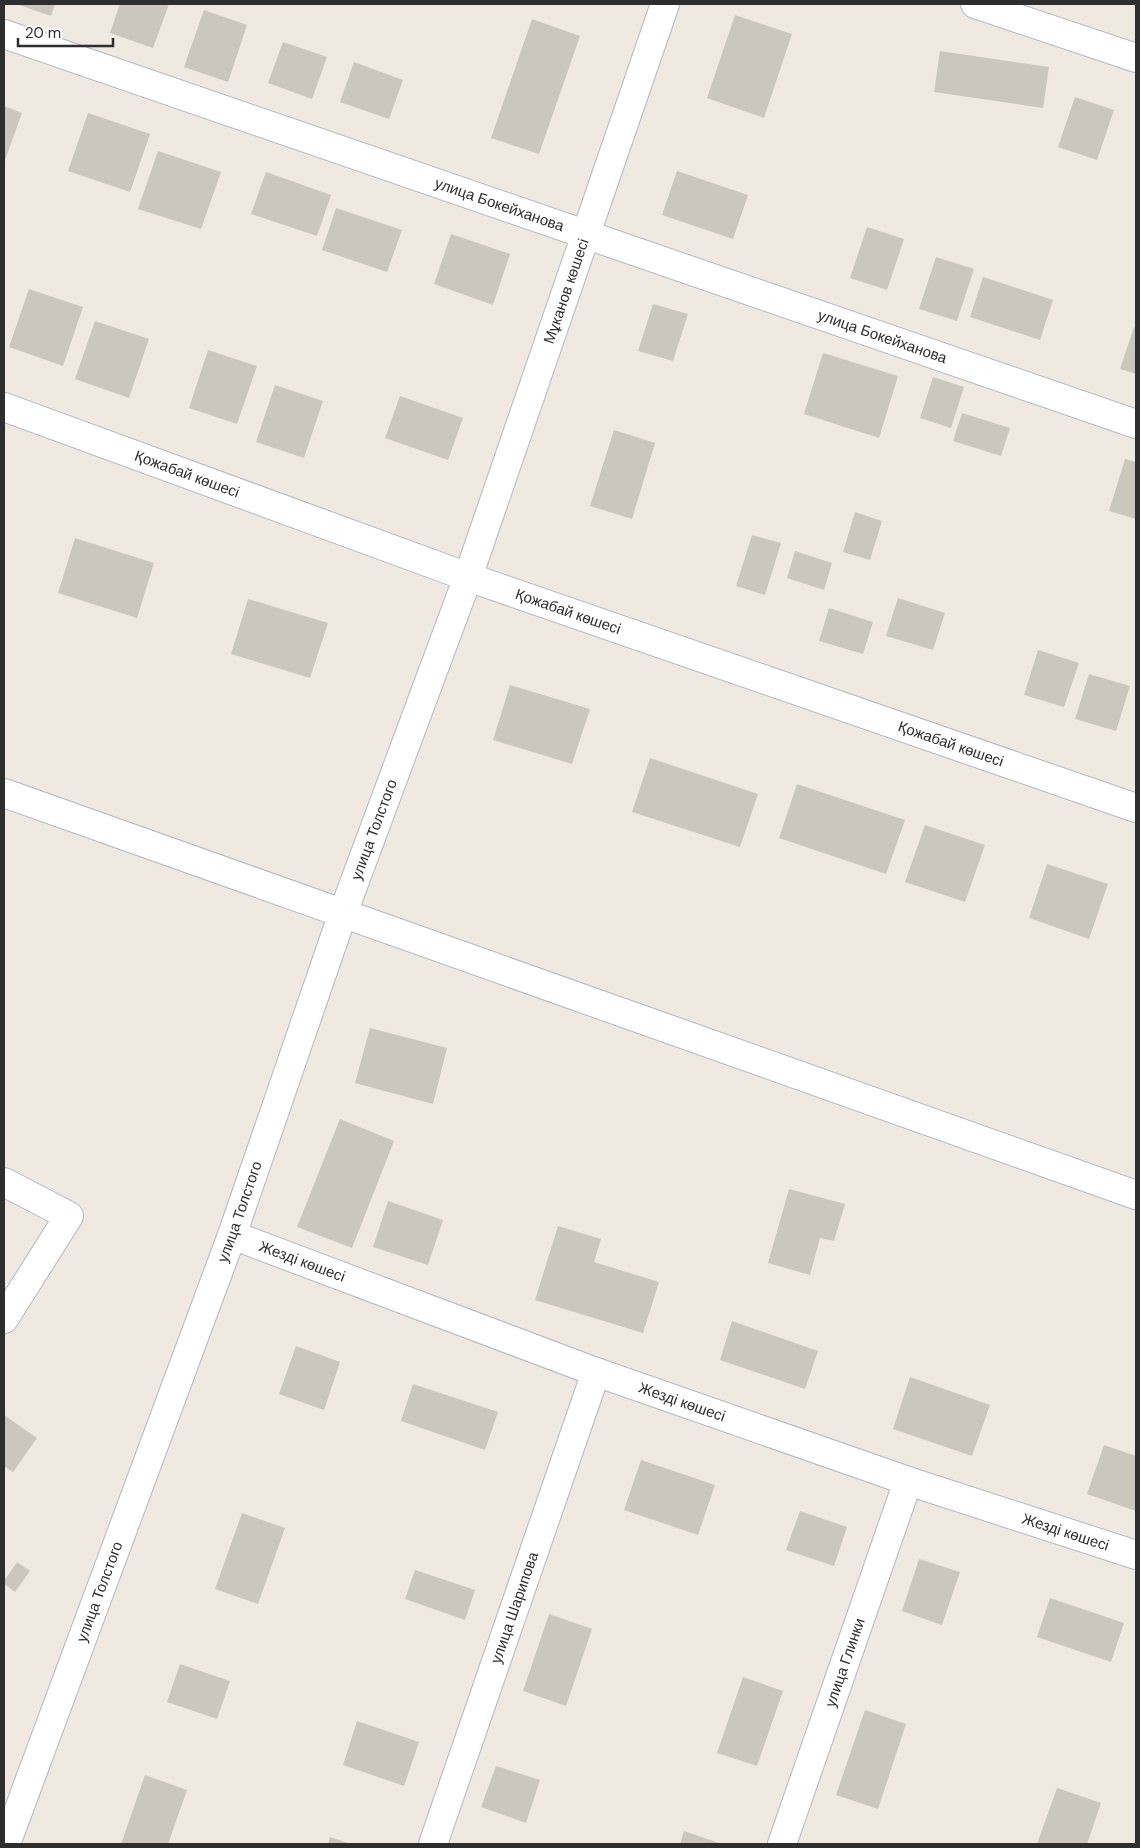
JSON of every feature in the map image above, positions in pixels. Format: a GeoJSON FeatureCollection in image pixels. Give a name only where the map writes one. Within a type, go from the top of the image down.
{"type":"FeatureCollection","features":[{"type":"Feature","properties":{"kind":"street","name":"Мұканов көшесі"},"geometry":{"type":"LineString","coordinates":[[468,577],[665,4]]}},
{"type":"Feature","properties":{"kind":"street"},"geometry":{"type":"LineString","coordinates":[[976,4],[1136,58]]}},
{"type":"Feature","properties":{"kind":"street","name":"улица Бокейханова"},"geometry":{"type":"LineString","coordinates":[[4,34],[1136,424]]}},
{"type":"Feature","properties":{"kind":"street","name":"Қожабай көшесі"},"geometry":{"type":"LineString","coordinates":[[4,407],[468,577],[1136,808]]}},
{"type":"Feature","properties":{"kind":"street","name":"улица Толстого"},"geometry":{"type":"LineString","coordinates":[[6,1844],[232,1235],[343,913],[468,577]]}},
{"type":"Feature","properties":{"kind":"street"},"geometry":{"type":"LineString","coordinates":[[4,792],[1136,1195]]}},
{"type":"Feature","properties":{"kind":"street"},"geometry":{"type":"LineString","coordinates":[[4,1182],[69,1216],[4,1319]]}},
{"type":"Feature","properties":{"kind":"street","name":"Жезді көшесі"},"geometry":{"type":"LineString","coordinates":[[232,1235],[596,1372],[908,1481],[1136,1555]]}},
{"type":"Feature","properties":{"kind":"street","name":"улица Шарипова"},"geometry":{"type":"LineString","coordinates":[[433,1844],[596,1372]]}},
{"type":"Feature","properties":{"kind":"street","name":"улица Глинки"},"geometry":{"type":"LineString","coordinates":[[782,1844],[908,1481]]}},
{"type":"Feature","properties":{"kind":"building"},"geometry":{"type":"Polygon","coordinates":[[[16,4],[55,4],[51,16],[16,4]]]}},
{"type":"Feature","properties":{"kind":"building"},"geometry":{"type":"Polygon","coordinates":[[[120,4],[169,4],[153,48],[110,33],[120,4]]]}},
{"type":"Feature","properties":{"kind":"building"},"geometry":{"type":"Polygon","coordinates":[[[204,10],[247,25],[228,82],[184,67],[204,10]]]}},
{"type":"Feature","properties":{"kind":"building"},"geometry":{"type":"Polygon","coordinates":[[[735,15],[792,34],[764,118],[707,98],[735,15]]]}},
{"type":"Feature","properties":{"kind":"building"},"geometry":{"type":"Polygon","coordinates":[[[532,19],[580,36],[539,154],[491,138],[532,19]]]}},
{"type":"Feature","properties":{"kind":"building"},"geometry":{"type":"Polygon","coordinates":[[[283,42],[327,57],[312,99],[268,83],[283,42]]]}},
{"type":"Feature","properties":{"kind":"building"},"geometry":{"type":"Polygon","coordinates":[[[940,51],[1049,67],[1043,108],[934,92],[940,51]]]}},
{"type":"Feature","properties":{"kind":"building"},"geometry":{"type":"Polygon","coordinates":[[[354,62],[403,80],[389,119],[340,102],[354,62]]]}},
{"type":"Feature","properties":{"kind":"building"},"geometry":{"type":"Polygon","coordinates":[[[1075,97],[1114,110],[1097,160],[1058,147],[1075,97]]]}},
{"type":"Feature","properties":{"kind":"building"},"geometry":{"type":"Polygon","coordinates":[[[4,106],[22,113],[4,163],[4,106]]]}},
{"type":"Feature","properties":{"kind":"building"},"geometry":{"type":"Polygon","coordinates":[[[88,113],[150,134],[130,192],[68,171],[88,113]]]}},
{"type":"Feature","properties":{"kind":"building"},"geometry":{"type":"Polygon","coordinates":[[[158,151],[221,172],[201,229],[138,209],[158,151]]]}},
{"type":"Feature","properties":{"kind":"building"},"geometry":{"type":"Polygon","coordinates":[[[677,171],[748,195],[733,239],[662,215],[677,171]]]}},
{"type":"Feature","properties":{"kind":"building"},"geometry":{"type":"Polygon","coordinates":[[[266,172],[331,195],[317,236],[251,214],[266,172]]]}},
{"type":"Feature","properties":{"kind":"building"},"geometry":{"type":"Polygon","coordinates":[[[336,208],[402,230],[387,272],[322,250],[336,208]]]}},
{"type":"Feature","properties":{"kind":"building"},"geometry":{"type":"Polygon","coordinates":[[[867,227],[904,239],[887,290],[850,278],[867,227]]]}},
{"type":"Feature","properties":{"kind":"building"},"geometry":{"type":"Polygon","coordinates":[[[451,234],[510,254],[493,305],[434,284],[451,234]]]}},
{"type":"Feature","properties":{"kind":"building"},"geometry":{"type":"Polygon","coordinates":[[[936,257],[974,269],[957,321],[919,309],[936,257]]]}},
{"type":"Feature","properties":{"kind":"building"},"geometry":{"type":"Polygon","coordinates":[[[983,277],[1053,300],[1040,340],[970,317],[983,277]]]}},
{"type":"Feature","properties":{"kind":"building"},"geometry":{"type":"Polygon","coordinates":[[[29,289],[83,307],[63,366],[9,347],[29,289]]]}},
{"type":"Feature","properties":{"kind":"building"},"geometry":{"type":"Polygon","coordinates":[[[653,304],[688,314],[673,361],[638,351],[653,304]]]}},
{"type":"Feature","properties":{"kind":"building"},"geometry":{"type":"Polygon","coordinates":[[[95,321],[149,339],[129,398],[75,379],[95,321]]]}},
{"type":"Feature","properties":{"kind":"building"},"geometry":{"type":"Polygon","coordinates":[[[1134,327],[1136,328],[1136,374],[1120,369],[1134,327]]]}},
{"type":"Feature","properties":{"kind":"building"},"geometry":{"type":"Polygon","coordinates":[[[208,350],[257,366],[237,424],[189,408],[208,350]]]}},
{"type":"Feature","properties":{"kind":"building"},"geometry":{"type":"Polygon","coordinates":[[[823,353],[898,376],[879,438],[804,414],[823,353]]]}},
{"type":"Feature","properties":{"kind":"building"},"geometry":{"type":"Polygon","coordinates":[[[933,377],[964,387],[951,428],[920,418],[933,377]]]}},
{"type":"Feature","properties":{"kind":"building"},"geometry":{"type":"Polygon","coordinates":[[[275,385],[323,401],[304,458],[256,442],[275,385]]]}},
{"type":"Feature","properties":{"kind":"building"},"geometry":{"type":"Polygon","coordinates":[[[400,396],[463,418],[448,460],[385,438],[400,396]]]}},
{"type":"Feature","properties":{"kind":"building"},"geometry":{"type":"Polygon","coordinates":[[[962,413],[1010,428],[1001,456],[953,441],[962,413]]]}},
{"type":"Feature","properties":{"kind":"building"},"geometry":{"type":"Polygon","coordinates":[[[614,430],[655,443],[632,519],[590,506],[614,430]]]}},
{"type":"Feature","properties":{"kind":"building"},"geometry":{"type":"Polygon","coordinates":[[[1125,459],[1136,462],[1136,519],[1109,511],[1125,459]]]}},
{"type":"Feature","properties":{"kind":"building"},"geometry":{"type":"Polygon","coordinates":[[[855,512],[882,521],[870,560],[843,552],[855,512]]]}},
{"type":"Feature","properties":{"kind":"building"},"geometry":{"type":"Polygon","coordinates":[[[752,535],[781,543],[765,595],[736,586],[752,535]]]}},
{"type":"Feature","properties":{"kind":"building"},"geometry":{"type":"Polygon","coordinates":[[[75,538],[154,563],[137,618],[58,593],[75,538]]]}},
{"type":"Feature","properties":{"kind":"building"},"geometry":{"type":"Polygon","coordinates":[[[795,551],[832,563],[824,590],[787,578],[795,551]]]}},
{"type":"Feature","properties":{"kind":"building"},"geometry":{"type":"Polygon","coordinates":[[[898,598],[945,613],[933,650],[886,636],[898,598]]]}},
{"type":"Feature","properties":{"kind":"building"},"geometry":{"type":"Polygon","coordinates":[[[248,599],[328,623],[310,678],[231,654],[248,599]]]}},
{"type":"Feature","properties":{"kind":"building"},"geometry":{"type":"Polygon","coordinates":[[[829,608],[873,622],[863,654],[819,641],[829,608]]]}},
{"type":"Feature","properties":{"kind":"building"},"geometry":{"type":"Polygon","coordinates":[[[1038,650],[1079,663],[1064,707],[1024,695],[1038,650]]]}},
{"type":"Feature","properties":{"kind":"building"},"geometry":{"type":"Polygon","coordinates":[[[1089,674],[1130,686],[1116,731],[1075,719],[1089,674]]]}},
{"type":"Feature","properties":{"kind":"building"},"geometry":{"type":"Polygon","coordinates":[[[510,685],[590,709],[572,764],[493,740],[510,685]]]}},
{"type":"Feature","properties":{"kind":"building"},"geometry":{"type":"Polygon","coordinates":[[[650,758],[758,794],[740,847],[632,812],[650,758]]]}},
{"type":"Feature","properties":{"kind":"building"},"geometry":{"type":"Polygon","coordinates":[[[797,784],[905,820],[886,874],[779,838],[797,784]]]}},
{"type":"Feature","properties":{"kind":"building"},"geometry":{"type":"Polygon","coordinates":[[[925,825],[985,845],[965,902],[905,882],[925,825]]]}},
{"type":"Feature","properties":{"kind":"building"},"geometry":{"type":"Polygon","coordinates":[[[1047,864],[1108,884],[1089,939],[1029,918],[1047,864]]]}},
{"type":"Feature","properties":{"kind":"building"},"geometry":{"type":"Polygon","coordinates":[[[370,1028],[447,1048],[433,1104],[355,1083],[370,1028]]]}},
{"type":"Feature","properties":{"kind":"building"},"geometry":{"type":"Polygon","coordinates":[[[340,1119],[394,1141],[352,1248],[297,1227],[340,1119]]]}},
{"type":"Feature","properties":{"kind":"building"},"geometry":{"type":"Polygon","coordinates":[[[789,1189],[845,1204],[834,1241],[820,1238],[810,1275],[768,1263],[789,1189]]]}},
{"type":"Feature","properties":{"kind":"building"},"geometry":{"type":"Polygon","coordinates":[[[388,1201],[443,1220],[428,1265],[373,1247],[388,1201]]]}},
{"type":"Feature","properties":{"kind":"building"},"geometry":{"type":"Polygon","coordinates":[[[558,1226],[601,1239],[594,1262],[659,1282],[643,1333],[535,1300],[558,1226]]]}},
{"type":"Feature","properties":{"kind":"building"},"geometry":{"type":"Polygon","coordinates":[[[732,1321],[818,1351],[805,1389],[720,1360],[732,1321]]]}},
{"type":"Feature","properties":{"kind":"building"},"geometry":{"type":"Polygon","coordinates":[[[296,1346],[340,1362],[324,1410],[279,1394],[296,1346]]]}},
{"type":"Feature","properties":{"kind":"building"},"geometry":{"type":"Polygon","coordinates":[[[910,1377],[990,1405],[972,1456],[893,1429],[910,1377]]]}},
{"type":"Feature","properties":{"kind":"building"},"geometry":{"type":"Polygon","coordinates":[[[413,1384],[498,1412],[485,1450],[401,1421],[413,1384]]]}},
{"type":"Feature","properties":{"kind":"building"},"geometry":{"type":"Polygon","coordinates":[[[4,1415],[37,1438],[13,1472],[4,1466],[4,1415]]]}},
{"type":"Feature","properties":{"kind":"building"},"geometry":{"type":"Polygon","coordinates":[[[1104,1445],[1136,1456],[1136,1511],[1087,1494],[1104,1445]]]}},
{"type":"Feature","properties":{"kind":"building"},"geometry":{"type":"Polygon","coordinates":[[[641,1460],[715,1485],[698,1535],[624,1510],[641,1460]]]}},
{"type":"Feature","properties":{"kind":"building"},"geometry":{"type":"Polygon","coordinates":[[[800,1511],[847,1527],[834,1566],[786,1550],[800,1511]]]}},
{"type":"Feature","properties":{"kind":"building"},"geometry":{"type":"Polygon","coordinates":[[[242,1513],[285,1528],[258,1604],[215,1589],[242,1513]]]}},
{"type":"Feature","properties":{"kind":"building"},"geometry":{"type":"Polygon","coordinates":[[[919,1559],[960,1572],[942,1625],[902,1611],[919,1559]]]}},
{"type":"Feature","properties":{"kind":"building"},"geometry":{"type":"Polygon","coordinates":[[[17,1562],[30,1571],[15,1592],[4,1584],[4,1581],[17,1562]]]}},
{"type":"Feature","properties":{"kind":"building"},"geometry":{"type":"Polygon","coordinates":[[[415,1570],[475,1590],[465,1620],[405,1599],[415,1570]]]}},
{"type":"Feature","properties":{"kind":"building"},"geometry":{"type":"Polygon","coordinates":[[[1050,1598],[1124,1623],[1111,1662],[1037,1637],[1050,1598]]]}},
{"type":"Feature","properties":{"kind":"building"},"geometry":{"type":"Polygon","coordinates":[[[549,1614],[592,1629],[566,1706],[523,1691],[549,1614]]]}},
{"type":"Feature","properties":{"kind":"building"},"geometry":{"type":"Polygon","coordinates":[[[180,1664],[230,1681],[217,1719],[167,1702],[180,1664]]]}},
{"type":"Feature","properties":{"kind":"building"},"geometry":{"type":"Polygon","coordinates":[[[743,1677],[783,1691],[757,1766],[717,1753],[743,1677]]]}},
{"type":"Feature","properties":{"kind":"building"},"geometry":{"type":"Polygon","coordinates":[[[865,1710],[906,1724],[878,1809],[836,1795],[865,1710]]]}},
{"type":"Feature","properties":{"kind":"building"},"geometry":{"type":"Polygon","coordinates":[[[357,1721],[419,1742],[404,1786],[343,1765],[357,1721]]]}},
{"type":"Feature","properties":{"kind":"building"},"geometry":{"type":"Polygon","coordinates":[[[496,1766],[540,1780],[526,1823],[481,1807],[496,1766]]]}},
{"type":"Feature","properties":{"kind":"building"},"geometry":{"type":"Polygon","coordinates":[[[145,1775],[187,1790],[168,1844],[121,1844],[145,1775]]]}},
{"type":"Feature","properties":{"kind":"building"},"geometry":{"type":"Polygon","coordinates":[[[1057,1788],[1101,1803],[1087,1844],[1037,1844],[1057,1788]]]}},
{"type":"Feature","properties":{"kind":"building"},"geometry":{"type":"Polygon","coordinates":[[[684,1831],[722,1844],[680,1844],[684,1831]]]}},
{"type":"Feature","properties":{"kind":"building"},"geometry":{"type":"Polygon","coordinates":[[[330,1837],[351,1844],[328,1844],[330,1837]]]}}]}
